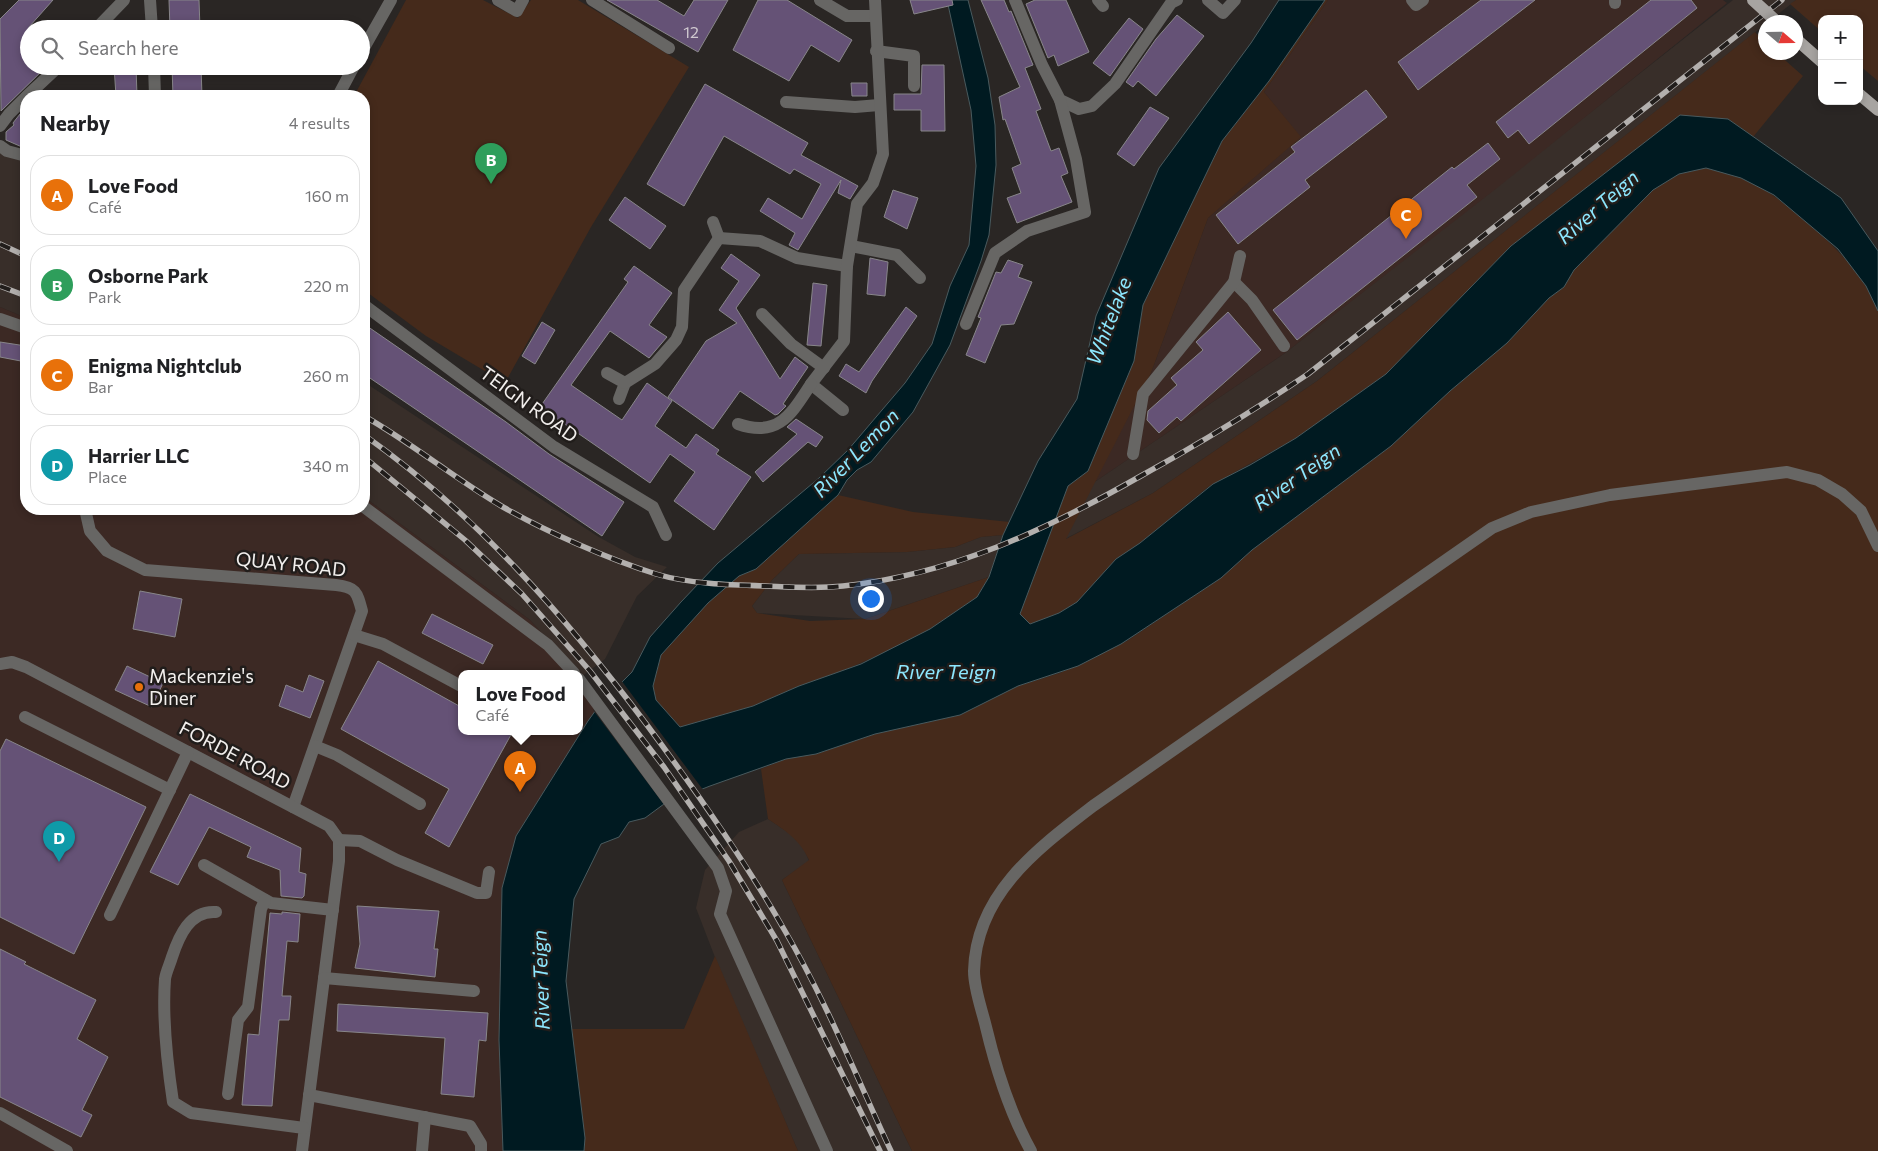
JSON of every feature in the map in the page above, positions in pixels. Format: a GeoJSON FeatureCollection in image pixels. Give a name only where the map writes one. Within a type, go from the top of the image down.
{"type":"FeatureCollection","features":[{"type":"Feature","properties":{"kind":"main road"},"geometry":{"type":"LineString","coordinates":[[1753,0],[1769,15]]}},
{"type":"Feature","properties":{"kind":"main road"},"geometry":{"type":"LineString","coordinates":[[1803,46],[1820,60]]}},
{"type":"Feature","properties":{"kind":"main road"},"geometry":{"type":"LineString","coordinates":[[1863,97],[1878,110]]}},
{"type":"Feature","properties":{"kind":"street"},"geometry":{"type":"LineString","coordinates":[[105,20],[124,0]]}},
{"type":"Feature","properties":{"kind":"street"},"geometry":{"type":"LineString","coordinates":[[150,0],[151,20]]}},
{"type":"Feature","properties":{"kind":"street"},"geometry":{"type":"LineString","coordinates":[[370,37],[391,0]]}},
{"type":"Feature","properties":{"kind":"street"},"geometry":{"type":"LineString","coordinates":[[498,0],[517,11],[523,0]]}},
{"type":"Feature","properties":{"kind":"street"},"geometry":{"type":"LineString","coordinates":[[592,0],[669,48]]}},
{"type":"Feature","properties":{"kind":"street"},"geometry":{"type":"LineString","coordinates":[[820,0],[847,16],[875,16]]}},
{"type":"Feature","properties":{"kind":"street"},"geometry":{"type":"LineString","coordinates":[[738,424],[752,429],[776,425],[788,418],[844,341],[847,266],[857,204],[873,183],[883,154],[874,0]]}},
{"type":"Feature","properties":{"kind":"street"},"geometry":{"type":"LineString","coordinates":[[966,324],[995,253],[1026,231],[1085,212],[1076,159],[1060,100],[1042,65],[1015,0]]}},
{"type":"Feature","properties":{"kind":"street"},"geometry":{"type":"LineString","coordinates":[[1208,0],[1222,13],[1235,0]]}},
{"type":"Feature","properties":{"kind":"street"},"geometry":{"type":"LineString","coordinates":[[1412,0],[1416,5],[1423,0]]}},
{"type":"Feature","properties":{"kind":"street"},"geometry":{"type":"LineString","coordinates":[[1060,100],[1078,109],[1092,106],[1116,84],[1174,1]]}},
{"type":"Feature","properties":{"kind":"street"},"geometry":{"type":"LineString","coordinates":[[876,51],[914,56],[914,86]]}},
{"type":"Feature","properties":{"kind":"street"},"geometry":{"type":"LineString","coordinates":[[34,90],[50,75]]}},
{"type":"Feature","properties":{"kind":"street"},"geometry":{"type":"LineString","coordinates":[[154,75],[155,90]]}},
{"type":"Feature","properties":{"kind":"street"},"geometry":{"type":"LineString","coordinates":[[341,90],[349,75]]}},
{"type":"Feature","properties":{"kind":"street"},"geometry":{"type":"LineString","coordinates":[[786,102],[855,107],[879,105]]}},
{"type":"Feature","properties":{"kind":"street"},"geometry":{"type":"LineString","coordinates":[[0,126],[20,104]]}},
{"type":"Feature","properties":{"kind":"street"},"geometry":{"type":"LineString","coordinates":[[0,146],[7,152],[20,155]]}},
{"type":"Feature","properties":{"kind":"street"},"geometry":{"type":"LineString","coordinates":[[713,222],[719,238]]}},
{"type":"Feature","properties":{"kind":"street"},"geometry":{"type":"LineString","coordinates":[[719,238],[760,241],[797,258],[847,266]]}},
{"type":"Feature","properties":{"kind":"street"},"geometry":{"type":"LineString","coordinates":[[619,399],[625,383],[655,364],[676,340],[682,327],[684,290],[719,238]]}},
{"type":"Feature","properties":{"kind":"street"},"geometry":{"type":"LineString","coordinates":[[851,246],[897,255],[920,278]]}},
{"type":"Feature","properties":{"kind":"street"},"geometry":{"type":"LineString","coordinates":[[1132,454],[1143,394],[1234,282],[1240,256]]}},
{"type":"Feature","properties":{"kind":"street"},"geometry":{"type":"LineString","coordinates":[[1234,282],[1252,300],[1284,346]]}},
{"type":"Feature","properties":{"kind":"street","name":"TEIGN ROAD"},"geometry":{"type":"LineString","coordinates":[[370,309],[554,447],[653,507],[666,535]]}},
{"type":"Feature","properties":{"kind":"street"},"geometry":{"type":"LineString","coordinates":[[762,314],[791,344],[824,368]]}},
{"type":"Feature","properties":{"kind":"street"},"geometry":{"type":"LineString","coordinates":[[0,319],[20,326]]}},
{"type":"Feature","properties":{"kind":"street"},"geometry":{"type":"LineString","coordinates":[[607,372],[625,383]]}},
{"type":"Feature","properties":{"kind":"street"},"geometry":{"type":"LineString","coordinates":[[811,384],[843,410]]}},
{"type":"Feature","properties":{"kind":"street"},"geometry":{"type":"LineString","coordinates":[[1031,1151],[1020,1130],[992,1052],[974,973],[978,932],[1001,889],[1044,844],[1093,806],[1492,528],[1531,512],[1610,495],[1787,472],[1818,480],[1842,494],[1861,511],[1878,546]]}},
{"type":"Feature","properties":{"kind":"street"},"geometry":{"type":"LineString","coordinates":[[370,512],[548,645],[571,670]]}},
{"type":"Feature","properties":{"kind":"street","name":"QUAY ROAD"},"geometry":{"type":"LineString","coordinates":[[86,515],[90,531],[107,551],[145,570],[348,586],[357,593],[362,611],[293,807]]}},
{"type":"Feature","properties":{"kind":"street"},"geometry":{"type":"LineString","coordinates":[[354,635],[383,644],[458,684]]}},
{"type":"Feature","properties":{"kind":"street","name":"FORDE ROAD"},"geometry":{"type":"LineString","coordinates":[[0,663],[12,662],[26,668],[188,752],[329,826],[339,840]]}},
{"type":"Feature","properties":{"kind":"street"},"geometry":{"type":"LineString","coordinates":[[583,684],[718,868],[726,891],[720,914],[827,1151]]}},
{"type":"Feature","properties":{"kind":"street"},"geometry":{"type":"LineString","coordinates":[[25,717],[170,790]]}},
{"type":"Feature","properties":{"kind":"street"},"geometry":{"type":"LineString","coordinates":[[315,746],[336,755],[420,804]]}},
{"type":"Feature","properties":{"kind":"street"},"geometry":{"type":"LineString","coordinates":[[110,916],[188,752]]}},
{"type":"Feature","properties":{"kind":"street"},"geometry":{"type":"LineString","coordinates":[[302,1151],[339,861],[339,840],[360,841],[397,860],[476,893],[486,892],[489,872]]}},
{"type":"Feature","properties":{"kind":"street"},"geometry":{"type":"LineString","coordinates":[[204,865],[271,903],[333,910]]}},
{"type":"Feature","properties":{"kind":"street"},"geometry":{"type":"LineString","coordinates":[[228,1094],[238,1020],[248,1007],[261,909],[266,900]]}},
{"type":"Feature","properties":{"kind":"street"},"geometry":{"type":"LineString","coordinates":[[216,912],[208,911],[189,922],[180,935],[165,977],[165,1046],[172,1102],[191,1113],[304,1128]]}},
{"type":"Feature","properties":{"kind":"street"},"geometry":{"type":"LineString","coordinates":[[324,978],[474,991]]}},
{"type":"Feature","properties":{"kind":"street"},"geometry":{"type":"LineString","coordinates":[[309,1095],[470,1126],[481,1144],[482,1151]]}},
{"type":"Feature","properties":{"kind":"street"},"geometry":{"type":"LineString","coordinates":[[0,1113],[67,1151]]}},
{"type":"Feature","properties":{"kind":"street"},"geometry":{"type":"LineString","coordinates":[[422,1151],[425,1117]]}},
{"type":"Feature","properties":{"kind":"shaded area"},"geometry":{"type":"Polygon","coordinates":[[[406,0],[483,0],[518,18],[531,0],[578,0],[689,67],[591,227],[505,383],[426,336],[370,294],[370,90],[357,90],[365,75],[370,75],[370,66],[406,0]]]}},
{"type":"Feature","properties":{"kind":"shaded area"},"geometry":{"type":"Polygon","coordinates":[[[1325,0],[1328,0],[1264,92],[1301,137],[1208,218],[1151,373],[1066,539],[1153,493],[1317,381],[1755,32],[1758,35],[1758,60],[1785,60],[1803,76],[1753,137],[1728,119],[1511,246],[1386,374],[1296,438],[1208,487],[1140,543],[1116,559],[1077,602],[1059,613],[1030,624],[1020,614],[1068,486],[1088,471],[1134,361],[1143,305],[1222,141],[1269,81],[1325,0]]]}},
{"type":"Feature","properties":{"kind":"shaded area"},"geometry":{"type":"Polygon","coordinates":[[[1328,0],[1723,0],[1727,3],[1497,188],[1285,353],[1093,483],[1151,373],[1208,218],[1300,137],[1264,92],[1328,0]]]}},
{"type":"Feature","properties":{"kind":"shaded area"},"geometry":{"type":"Polygon","coordinates":[[[1733,0],[1796,0],[1777,15],[1758,15],[1758,30],[1317,381],[1153,493],[1065,539],[1093,483],[1285,353],[1733,0]]]}},
{"type":"Feature","properties":{"kind":"shaded area"},"geometry":{"type":"Polygon","coordinates":[[[1796,0],[1878,0],[1878,81],[1863,68],[1863,15],[1818,15],[1818,28],[1790,4],[1796,0]]]}},
{"type":"Feature","properties":{"kind":"shaded area"},"geometry":{"type":"Polygon","coordinates":[[[0,152],[20,160],[20,315],[0,307],[0,152]]]}},
{"type":"Feature","properties":{"kind":"shaded area"},"geometry":{"type":"Polygon","coordinates":[[[1706,168],[1757,185],[1798,215],[1834,247],[1854,270],[1871,296],[1878,311],[1878,1151],[912,1151],[782,880],[809,860],[797,841],[768,819],[761,769],[786,759],[816,754],[875,734],[960,715],[1018,686],[1060,673],[1127,641],[1221,578],[1252,550],[1391,446],[1450,391],[1507,343],[1549,298],[1564,287],[1574,270],[1653,190],[1679,174],[1706,168]]]}},
{"type":"Feature","properties":{"kind":"shaded area"},"geometry":{"type":"Polygon","coordinates":[[[0,307],[20,315],[20,515],[370,515],[370,501],[530,620],[575,670],[458,670],[458,735],[579,735],[516,836],[499,1040],[503,1151],[0,1151],[0,307]]]}},
{"type":"Feature","properties":{"kind":"shaded area"},"geometry":{"type":"Polygon","coordinates":[[[370,386],[597,536],[635,557],[667,567],[637,596],[605,659],[583,676],[583,670],[575,670],[530,620],[370,501],[370,386]]]}},
{"type":"Feature","properties":{"kind":"shaded area"},"geometry":{"type":"Polygon","coordinates":[[[838,495],[913,512],[1010,522],[1003,535],[981,537],[955,547],[907,552],[799,554],[772,580],[752,606],[757,613],[810,621],[865,619],[989,577],[977,597],[906,643],[831,676],[799,686],[753,706],[680,727],[656,700],[653,686],[661,655],[708,603],[739,576],[756,569],[838,495]]]}},
{"type":"Feature","properties":{"kind":"shaded area"},"geometry":{"type":"Polygon","coordinates":[[[1003,535],[989,577],[865,619],[757,613],[752,606],[772,580],[799,554],[907,552],[955,547],[981,537],[1003,535]]]}},
{"type":"Feature","properties":{"kind":"shaded area"},"geometry":{"type":"Polygon","coordinates":[[[583,679],[601,703],[583,729],[583,679]]]}},
{"type":"Feature","properties":{"kind":"shaded area"},"geometry":{"type":"Polygon","coordinates":[[[768,819],[795,837],[804,849],[809,861],[782,880],[912,1151],[798,1151],[723,978],[696,908],[705,870],[739,832],[768,819]]]}},
{"type":"Feature","properties":{"kind":"shaded area"},"geometry":{"type":"Polygon","coordinates":[[[715,956],[798,1151],[584,1151],[585,1138],[572,1029],[684,1029],[715,956]]]}},
{"type":"Feature","properties":{"kind":"water"},"geometry":{"type":"Polygon","coordinates":[[[947,0],[968,0],[988,78],[995,125],[996,165],[989,235],[981,261],[950,345],[913,412],[871,462],[857,470],[847,480],[838,495],[756,569],[739,576],[708,603],[661,655],[653,686],[656,700],[680,727],[753,706],[799,686],[861,664],[930,629],[977,597],[989,577],[1003,535],[1038,461],[1077,399],[1096,316],[1159,168],[1251,43],[1279,0],[1325,0],[1269,81],[1222,141],[1143,305],[1134,361],[1088,471],[1068,486],[1020,614],[1030,624],[1059,613],[1077,602],[1116,559],[1140,543],[1213,484],[1296,438],[1386,374],[1511,246],[1680,115],[1728,119],[1841,198],[1878,251],[1878,311],[1866,286],[1838,249],[1774,195],[1741,178],[1706,168],[1679,174],[1653,190],[1574,270],[1564,287],[1549,298],[1507,343],[1450,391],[1391,446],[1252,550],[1221,578],[1121,644],[1078,666],[1018,686],[960,715],[875,734],[816,754],[786,759],[710,786],[664,804],[645,818],[629,822],[619,837],[601,844],[574,899],[566,981],[585,1138],[584,1151],[503,1151],[499,1040],[502,888],[516,836],[579,735],[583,735],[583,729],[588,721],[601,703],[632,672],[650,637],[718,563],[819,478],[848,450],[905,383],[932,344],[950,286],[969,245],[976,166],[971,110],[947,0]]]}},
{"type":"Feature","properties":{"kind":"pier"},"geometry":{"type":"Polygon","coordinates":[[[621,680],[704,791],[665,806],[593,710],[621,680]]]}},
{"type":"Feature","properties":{"kind":"building"},"geometry":{"type":"Polygon","coordinates":[[[19,0],[53,0],[35,20],[20,20],[20,75],[38,75],[22,90],[20,90],[20,92],[1,111],[0,19],[19,0]]]}},
{"type":"Feature","properties":{"kind":"building"},"geometry":{"type":"Polygon","coordinates":[[[169,0],[199,0],[200,20],[170,20],[169,0]]]}},
{"type":"Feature","properties":{"kind":"building"},"geometry":{"type":"Polygon","coordinates":[[[607,0],[657,0],[684,16],[694,0],[728,0],[698,52],[607,0]]]}},
{"type":"Feature","properties":{"kind":"building"},"geometry":{"type":"Polygon","coordinates":[[[758,0],[787,0],[852,40],[839,62],[811,45],[789,81],[733,50],[758,0]]]}},
{"type":"Feature","properties":{"kind":"building"},"geometry":{"type":"Polygon","coordinates":[[[910,0],[952,0],[953,5],[914,14],[910,0]]]}},
{"type":"Feature","properties":{"kind":"building"},"geometry":{"type":"Polygon","coordinates":[[[981,0],[1004,0],[1009,12],[1011,11],[1033,65],[1025,68],[1041,109],[1036,111],[1051,151],[1059,148],[1068,173],[1061,176],[1072,202],[1017,223],[1007,198],[1021,193],[1012,168],[1021,164],[1005,119],[1003,120],[999,97],[1020,87],[981,0]]]}},
{"type":"Feature","properties":{"kind":"building"},"geometry":{"type":"Polygon","coordinates":[[[1035,0],[1066,0],[1089,52],[1058,66],[1054,55],[1048,58],[1026,4],[1035,0]]]}},
{"type":"Feature","properties":{"kind":"building"},"geometry":{"type":"Polygon","coordinates":[[[1481,0],[1535,0],[1418,90],[1398,62],[1481,0]]]}},
{"type":"Feature","properties":{"kind":"building"},"geometry":{"type":"Polygon","coordinates":[[[1651,0],[1691,0],[1697,8],[1529,144],[1518,130],[1508,138],[1496,122],[1651,0]]]}},
{"type":"Feature","properties":{"kind":"building"},"geometry":{"type":"Polygon","coordinates":[[[1177,15],[1204,36],[1156,96],[1138,81],[1133,87],[1126,82],[1156,39],[1177,15]]]}},
{"type":"Feature","properties":{"kind":"building"},"geometry":{"type":"Polygon","coordinates":[[[1129,18],[1143,29],[1110,76],[1093,63],[1129,18]]]}},
{"type":"Feature","properties":{"kind":"building"},"geometry":{"type":"Polygon","coordinates":[[[922,65],[944,65],[945,131],[921,131],[921,110],[894,110],[894,94],[921,94],[922,65]]]}},
{"type":"Feature","properties":{"kind":"building"},"geometry":{"type":"Polygon","coordinates":[[[115,75],[136,75],[137,90],[116,90],[115,75]]]}},
{"type":"Feature","properties":{"kind":"building"},"geometry":{"type":"Polygon","coordinates":[[[172,75],[201,75],[202,90],[173,90],[172,75]]]}},
{"type":"Feature","properties":{"kind":"building"},"geometry":{"type":"Polygon","coordinates":[[[851,83],[867,83],[867,96],[852,96],[851,83]]]}},
{"type":"Feature","properties":{"kind":"building"},"geometry":{"type":"Polygon","coordinates":[[[705,84],[808,143],[801,155],[858,186],[850,199],[838,193],[841,180],[798,250],[789,245],[795,233],[760,211],[768,198],[802,219],[821,184],[794,169],[790,174],[724,136],[684,206],[647,184],[705,84]]]}},
{"type":"Feature","properties":{"kind":"building"},"geometry":{"type":"Polygon","coordinates":[[[1366,90],[1387,117],[1305,180],[1310,187],[1238,244],[1216,215],[1295,152],[1291,147],[1366,90]]]}},
{"type":"Feature","properties":{"kind":"building"},"geometry":{"type":"Polygon","coordinates":[[[1150,107],[1169,118],[1134,166],[1117,154],[1150,107]]]}},
{"type":"Feature","properties":{"kind":"building"},"geometry":{"type":"Polygon","coordinates":[[[20,114],[20,146],[6,140],[6,132],[14,125],[13,123],[20,114]]]}},
{"type":"Feature","properties":{"kind":"building"},"geometry":{"type":"Polygon","coordinates":[[[1488,143],[1500,159],[1467,185],[1477,197],[1297,340],[1273,310],[1452,167],[1454,169],[1488,143]]]}},
{"type":"Feature","properties":{"kind":"building"},"geometry":{"type":"Polygon","coordinates":[[[893,190],[918,198],[907,229],[884,217],[893,190]]]}},
{"type":"Feature","properties":{"kind":"building"},"geometry":{"type":"Polygon","coordinates":[[[625,197],[666,226],[650,249],[609,220],[625,197]]]}},
{"type":"Feature","properties":{"kind":"building"},"geometry":{"type":"Polygon","coordinates":[[[731,254],[760,275],[736,308],[780,379],[795,357],[808,367],[783,404],[786,406],[778,414],[775,415],[740,391],[713,429],[668,397],[706,341],[737,323],[719,310],[739,281],[721,268],[731,254]]]}},
{"type":"Feature","properties":{"kind":"building"},"geometry":{"type":"Polygon","coordinates":[[[870,258],[888,262],[885,296],[867,294],[870,258]]]}},
{"type":"Feature","properties":{"kind":"building"},"geometry":{"type":"Polygon","coordinates":[[[1008,260],[1023,265],[1018,277],[1032,282],[1014,324],[1001,325],[985,363],[966,355],[981,318],[978,317],[996,272],[1001,273],[1008,260]]]}},
{"type":"Feature","properties":{"kind":"building"},"geometry":{"type":"Polygon","coordinates":[[[634,266],[672,293],[649,325],[667,337],[649,358],[610,331],[571,385],[622,420],[647,383],[672,401],[655,426],[686,448],[696,434],[719,450],[716,454],[751,477],[714,530],[674,501],[695,472],[670,454],[650,483],[540,407],[628,282],[624,279],[634,266]]]}},
{"type":"Feature","properties":{"kind":"building"},"geometry":{"type":"Polygon","coordinates":[[[813,283],[827,285],[821,346],[807,345],[813,283]]]}},
{"type":"Feature","properties":{"kind":"building"},"geometry":{"type":"Polygon","coordinates":[[[906,307],[917,316],[872,381],[866,393],[839,376],[846,364],[859,372],[906,307]]]}},
{"type":"Feature","properties":{"kind":"building"},"geometry":{"type":"Polygon","coordinates":[[[1228,312],[1261,350],[1181,421],[1177,417],[1159,433],[1147,420],[1148,411],[1177,385],[1171,378],[1203,350],[1196,342],[1228,312]]]}},
{"type":"Feature","properties":{"kind":"building"},"geometry":{"type":"Polygon","coordinates":[[[542,322],[555,330],[535,364],[522,356],[542,322]]]}},
{"type":"Feature","properties":{"kind":"building"},"geometry":{"type":"Polygon","coordinates":[[[370,328],[549,454],[624,502],[602,536],[370,378],[370,328]]]}},
{"type":"Feature","properties":{"kind":"building"},"geometry":{"type":"Polygon","coordinates":[[[0,342],[20,345],[20,361],[0,357],[0,342]]]}},
{"type":"Feature","properties":{"kind":"building"},"geometry":{"type":"Polygon","coordinates":[[[796,419],[823,437],[816,447],[808,442],[763,482],[755,472],[797,434],[787,427],[796,419]]]}},
{"type":"Feature","properties":{"kind":"building"},"geometry":{"type":"Polygon","coordinates":[[[140,591],[182,599],[175,637],[133,629],[140,591]]]}},
{"type":"Feature","properties":{"kind":"building"},"geometry":{"type":"Polygon","coordinates":[[[432,614],[493,645],[483,664],[422,633],[432,614]]]}},
{"type":"Feature","properties":{"kind":"building"},"geometry":{"type":"Polygon","coordinates":[[[378,661],[458,705],[458,735],[511,735],[449,847],[425,833],[449,789],[341,729],[378,661]]]}},
{"type":"Feature","properties":{"kind":"building","name":"Mackenzie's Diner"},"geometry":{"type":"Polygon","coordinates":[[[127,666],[163,683],[152,707],[115,690],[127,666]]]}},
{"type":"Feature","properties":{"kind":"building"},"geometry":{"type":"Polygon","coordinates":[[[309,675],[324,681],[310,718],[279,706],[286,685],[303,692],[309,675]]]}},
{"type":"Feature","properties":{"kind":"building"},"geometry":{"type":"Polygon","coordinates":[[[6,739],[146,807],[74,954],[0,917],[0,751],[6,739]]]}},
{"type":"Feature","properties":{"kind":"building"},"geometry":{"type":"Polygon","coordinates":[[[190,794],[301,848],[299,872],[306,874],[304,896],[302,898],[281,896],[280,870],[247,857],[251,847],[209,827],[178,885],[150,872],[190,794]]]}},
{"type":"Feature","properties":{"kind":"building"},"geometry":{"type":"Polygon","coordinates":[[[357,906],[439,911],[434,949],[438,949],[435,977],[355,968],[360,944],[357,906]]]}},
{"type":"Feature","properties":{"kind":"building"},"geometry":{"type":"Polygon","coordinates":[[[282,912],[300,914],[298,942],[287,941],[282,996],[291,996],[289,1020],[279,1020],[272,1106],[242,1105],[248,1034],[259,1035],[270,913],[282,914],[282,912]]]}},
{"type":"Feature","properties":{"kind":"building"},"geometry":{"type":"Polygon","coordinates":[[[0,949],[26,962],[24,964],[96,1000],[77,1039],[108,1057],[82,1110],[92,1115],[81,1137],[0,1097],[0,949]]]}},
{"type":"Feature","properties":{"kind":"building"},"geometry":{"type":"Polygon","coordinates":[[[338,1004],[488,1013],[486,1041],[479,1040],[474,1097],[441,1094],[445,1038],[337,1031],[338,1004]]]}},
{"type":"Feature","properties":{"kind":"railway"},"geometry":{"type":"LineString","coordinates":[[370,420],[503,507],[598,553],[656,574],[682,580],[710,583],[813,588],[883,580],[959,561],[1033,532],[1069,515],[1182,453],[1308,374],[1782,0]]}},
{"type":"Feature","properties":{"kind":"railway"},"geometry":{"type":"LineString","coordinates":[[0,244],[20,253]]}},
{"type":"Feature","properties":{"kind":"railway"},"geometry":{"type":"LineString","coordinates":[[0,286],[20,294]]}},
{"type":"Feature","properties":{"kind":"railway"},"geometry":{"type":"LineString","coordinates":[[370,440],[444,498],[517,569],[584,645],[647,725],[736,852],[785,931],[828,1012],[891,1151]]}},
{"type":"Feature","properties":{"kind":"railway"},"geometry":{"type":"LineString","coordinates":[[370,462],[465,540],[522,594],[590,671],[664,767],[729,861],[777,941],[880,1151]]}},
{"type":"Feature","properties":{"kind":"place","name":"Osborne Park"},"geometry":{"type":"Point","coordinates":[491,184]}},
{"type":"Feature","properties":{"kind":"place","name":"Enigma Nightclub"},"geometry":{"type":"Point","coordinates":[1406,239]}},
{"type":"Feature","properties":{"kind":"place","name":"Mackenzie's Diner"},"geometry":{"type":"Point","coordinates":[139,687]}},
{"type":"Feature","properties":{"kind":"place","name":"Love Food"},"geometry":{"type":"Point","coordinates":[520,792]}},
{"type":"Feature","properties":{"kind":"place","name":"Harrier LLC"},"geometry":{"type":"Point","coordinates":[59,862]}},
{"type":"Feature","properties":{"kind":"water label","name":"River Teign"},"geometry":{"type":"Point","coordinates":[1598,207]}},
{"type":"Feature","properties":{"kind":"water label","name":"Whitelake"},"geometry":{"type":"Point","coordinates":[1109,321]}},
{"type":"Feature","properties":{"kind":"water label","name":"River Lemon"},"geometry":{"type":"Point","coordinates":[856,453]}},
{"type":"Feature","properties":{"kind":"water label","name":"River Teign"},"geometry":{"type":"Point","coordinates":[1297,477]}},
{"type":"Feature","properties":{"kind":"water label","name":"River Teign"},"geometry":{"type":"Point","coordinates":[946,672]}},
{"type":"Feature","properties":{"kind":"water label","name":"River Teign"},"geometry":{"type":"Point","coordinates":[541,980]}}]}
